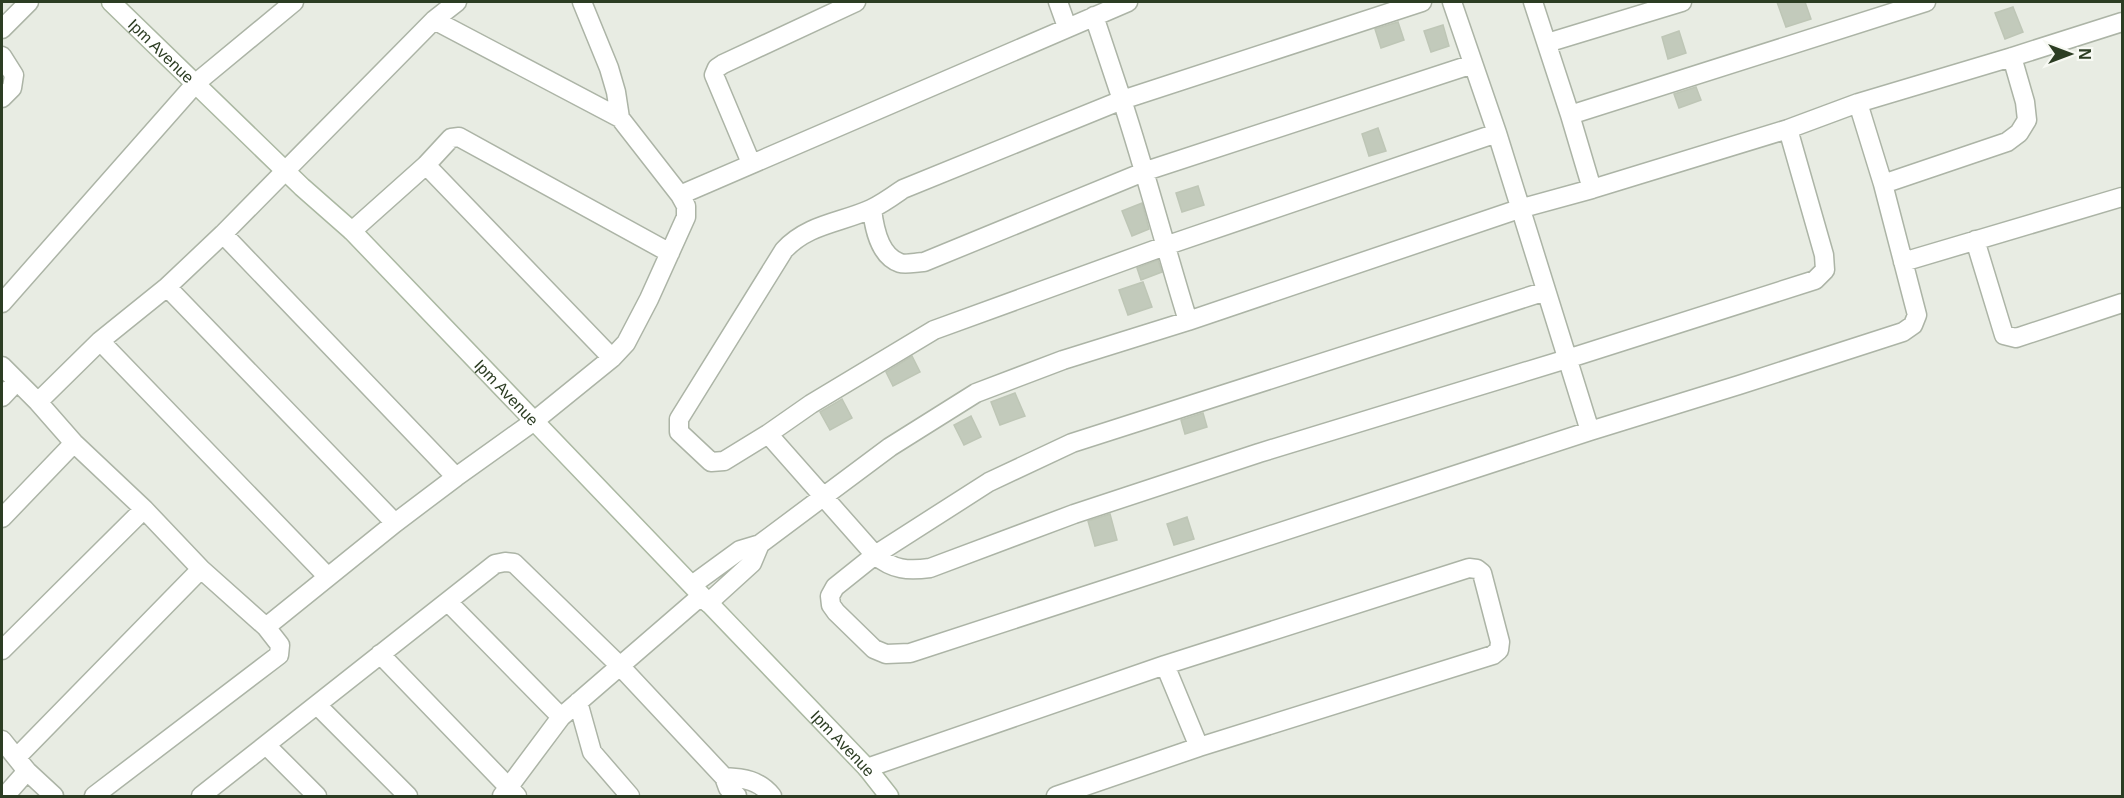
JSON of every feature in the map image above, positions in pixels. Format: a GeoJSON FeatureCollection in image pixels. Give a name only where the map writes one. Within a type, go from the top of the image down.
{"type":"FeatureCollection","features":[{"type":"Feature","properties":{"kind":"street"},"geometry":{"type":"LineString","coordinates":[[2,29],[28,2]]}},
{"type":"Feature","properties":{"kind":"street","name":"Ipm Avenue"},"geometry":{"type":"LineString","coordinates":[[111,2],[352,231],[867,768],[889,796]]}},
{"type":"Feature","properties":{"kind":"street"},"geometry":{"type":"LineString","coordinates":[[2,303],[195,83],[294,2]]}},
{"type":"Feature","properties":{"kind":"street"},"geometry":{"type":"LineString","coordinates":[[38,402],[100,340],[167,287],[223,234],[434,20],[457,2]]}},
{"type":"Feature","properties":{"kind":"street"},"geometry":{"type":"LineString","coordinates":[[582,2],[609,68],[620,118]]}},
{"type":"Feature","properties":{"kind":"street"},"geometry":{"type":"LineString","coordinates":[[751,164],[714,75],[717,68],[856,2]]}},
{"type":"Feature","properties":{"kind":"street"},"geometry":{"type":"LineString","coordinates":[[1058,2],[1067,27]]}},
{"type":"Feature","properties":{"kind":"street"},"geometry":{"type":"LineString","coordinates":[[680,195],[1128,2]]}},
{"type":"Feature","properties":{"kind":"street"},"geometry":{"type":"LineString","coordinates":[[1422,2],[1122,100],[903,189],[872,208],[808,231],[795,238],[784,250],[679,419],[679,432],[711,462],[724,461],[811,404],[934,330],[1165,246],[1497,133]]}},
{"type":"Feature","properties":{"kind":"street"},"geometry":{"type":"LineString","coordinates":[[1452,2],[1497,133],[1590,431]]}},
{"type":"Feature","properties":{"kind":"street"},"geometry":{"type":"LineString","coordinates":[[1533,2],[1592,189]]}},
{"type":"Feature","properties":{"kind":"street"},"geometry":{"type":"LineString","coordinates":[[1547,43],[1682,2]]}},
{"type":"Feature","properties":{"kind":"street"},"geometry":{"type":"LineString","coordinates":[[1570,115],[1926,2]]}},
{"type":"Feature","properties":{"kind":"street"},"geometry":{"type":"LineString","coordinates":[[1094,16],[1146,171],[1165,246],[1188,321]]}},
{"type":"Feature","properties":{"kind":"street"},"geometry":{"type":"LineString","coordinates":[[266,627],[395,523],[533,422],[612,358],[626,343],[686,217],[686,206],[680,195],[620,118],[434,20]]}},
{"type":"Feature","properties":{"kind":"street"},"geometry":{"type":"LineString","coordinates":[[380,654],[509,794],[561,717],[700,594],[752,563],[760,543],[890,447],[976,393],[1063,360],[1188,321],[1519,209],[1788,129],[1858,103],[2122,21]]}},
{"type":"Feature","properties":{"kind":"street"},"geometry":{"type":"LineString","coordinates":[[2,56],[14,75],[12,88],[2,98]]}},
{"type":"Feature","properties":{"kind":"street"},"geometry":{"type":"LineString","coordinates":[[1883,184],[2007,142],[2019,133],[2027,120],[2025,102],[2012,57]]}},
{"type":"Feature","properties":{"kind":"street"},"geometry":{"type":"LineString","coordinates":[[872,208],[875,231],[889,257],[901,264],[924,261],[1146,171],[1473,64]]}},
{"type":"Feature","properties":{"kind":"street"},"geometry":{"type":"LineString","coordinates":[[1546,291],[1072,443],[989,482],[875,555],[835,587],[830,596],[831,605],[850,628],[874,649],[886,654],[910,653],[1590,431],[1903,332],[1913,325],[1917,315],[1883,184],[1858,103]]}},
{"type":"Feature","properties":{"kind":"street"},"geometry":{"type":"LineString","coordinates":[[768,434],[885,564],[898,569],[930,568],[1074,514],[1259,453],[1568,359],[1815,280],[1825,270],[1824,255],[1788,129]]}},
{"type":"Feature","properties":{"kind":"street"},"geometry":{"type":"LineString","coordinates":[[352,231],[426,165],[451,138],[459,137],[670,253]]}},
{"type":"Feature","properties":{"kind":"street"},"geometry":{"type":"LineString","coordinates":[[426,165],[612,358]]}},
{"type":"Feature","properties":{"kind":"street"},"geometry":{"type":"LineString","coordinates":[[1903,262],[2122,197]]}},
{"type":"Feature","properties":{"kind":"street"},"geometry":{"type":"LineString","coordinates":[[223,234],[456,477]]}},
{"type":"Feature","properties":{"kind":"street"},"geometry":{"type":"LineString","coordinates":[[1975,240],[2004,335],[2016,338],[2122,303]]}},
{"type":"Feature","properties":{"kind":"street"},"geometry":{"type":"LineString","coordinates":[[167,287],[395,523]]}},
{"type":"Feature","properties":{"kind":"street"},"geometry":{"type":"LineString","coordinates":[[100,340],[327,576]]}},
{"type":"Feature","properties":{"kind":"street"},"geometry":{"type":"LineString","coordinates":[[2,366],[74,443],[144,508],[201,569],[266,627],[280,645],[279,655],[94,796]]}},
{"type":"Feature","properties":{"kind":"street"},"geometry":{"type":"LineString","coordinates":[[2,397],[17,381]]}},
{"type":"Feature","properties":{"kind":"street"},"geometry":{"type":"LineString","coordinates":[[2,518],[74,443]]}},
{"type":"Feature","properties":{"kind":"street"},"geometry":{"type":"LineString","coordinates":[[2,650],[144,508]]}},
{"type":"Feature","properties":{"kind":"street"},"geometry":{"type":"LineString","coordinates":[[214,793],[266,745],[495,564],[514,562],[620,666],[724,777],[728,788],[736,796]]}},
{"type":"Feature","properties":{"kind":"street"},"geometry":{"type":"LineString","coordinates":[[867,768],[1166,665],[1470,568],[1482,573],[1500,642],[1499,650],[1493,655],[1199,747],[1056,796]]}},
{"type":"Feature","properties":{"kind":"street"},"geometry":{"type":"LineString","coordinates":[[5,796],[22,764],[201,569]]}},
{"type":"Feature","properties":{"kind":"street"},"geometry":{"type":"LineString","coordinates":[[448,602],[561,717]]}},
{"type":"Feature","properties":{"kind":"street"},"geometry":{"type":"LineString","coordinates":[[1166,665],[1199,747]]}},
{"type":"Feature","properties":{"kind":"street"},"geometry":{"type":"LineString","coordinates":[[578,702],[592,752],[630,796]]}},
{"type":"Feature","properties":{"kind":"street"},"geometry":{"type":"LineString","coordinates":[[317,705],[408,796]]}},
{"type":"Feature","properties":{"kind":"street"},"geometry":{"type":"LineString","coordinates":[[2,740],[54,796]]}},
{"type":"Feature","properties":{"kind":"street"},"geometry":{"type":"LineString","coordinates":[[266,745],[317,796]]}},
{"type":"Feature","properties":{"kind":"street"},"geometry":{"type":"LineString","coordinates":[[724,777],[753,780],[772,796]]}},
{"type":"Feature","properties":{"kind":"building"},"geometry":{"type":"Polygon","coordinates":[[[1777,2],[1805,2],[1811,19],[1786,27],[1777,2]]]}},
{"type":"Feature","properties":{"kind":"building"},"geometry":{"type":"Polygon","coordinates":[[[2013,7],[2023,32],[2005,39],[1995,13],[2013,7]]]}},
{"type":"Feature","properties":{"kind":"building"},"geometry":{"type":"Polygon","coordinates":[[[1398,22],[1404,40],[1381,48],[1375,29],[1398,22]]]}},
{"type":"Feature","properties":{"kind":"building"},"geometry":{"type":"Polygon","coordinates":[[[1443,25],[1449,46],[1431,52],[1424,31],[1443,25]]]}},
{"type":"Feature","properties":{"kind":"building"},"geometry":{"type":"Polygon","coordinates":[[[1679,31],[1686,53],[1668,59],[1662,37],[1679,31]]]}},
{"type":"Feature","properties":{"kind":"building"},"geometry":{"type":"Polygon","coordinates":[[[1696,87],[1701,100],[1679,108],[1674,94],[1696,87]]]}},
{"type":"Feature","properties":{"kind":"building"},"geometry":{"type":"Polygon","coordinates":[[[1378,128],[1386,151],[1369,156],[1362,134],[1378,128]]]}},
{"type":"Feature","properties":{"kind":"building"},"geometry":{"type":"Polygon","coordinates":[[[1198,186],[1204,205],[1182,212],[1176,193],[1198,186]]]}},
{"type":"Feature","properties":{"kind":"building"},"geometry":{"type":"Polygon","coordinates":[[[1142,203],[1149,229],[1132,236],[1122,211],[1142,203]]]}},
{"type":"Feature","properties":{"kind":"building"},"geometry":{"type":"Polygon","coordinates":[[[1158,260],[1162,272],[1141,280],[1137,268],[1158,260]]]}},
{"type":"Feature","properties":{"kind":"building"},"geometry":{"type":"Polygon","coordinates":[[[1143,282],[1152,307],[1128,315],[1119,290],[1143,282]]]}},
{"type":"Feature","properties":{"kind":"building"},"geometry":{"type":"Polygon","coordinates":[[[912,356],[920,372],[893,386],[886,372],[912,356]]]}},
{"type":"Feature","properties":{"kind":"building"},"geometry":{"type":"Polygon","coordinates":[[[1015,393],[1025,416],[1000,425],[991,402],[1015,393]]]}},
{"type":"Feature","properties":{"kind":"building"},"geometry":{"type":"Polygon","coordinates":[[[842,399],[852,418],[830,430],[820,412],[842,399]]]}},
{"type":"Feature","properties":{"kind":"building"},"geometry":{"type":"Polygon","coordinates":[[[1203,413],[1207,427],[1185,434],[1181,420],[1203,413]]]}},
{"type":"Feature","properties":{"kind":"building"},"geometry":{"type":"Polygon","coordinates":[[[971,416],[981,437],[964,445],[954,425],[971,416]]]}},
{"type":"Feature","properties":{"kind":"building"},"geometry":{"type":"Polygon","coordinates":[[[1110,514],[1117,540],[1095,546],[1088,521],[1110,514]]]}},
{"type":"Feature","properties":{"kind":"building"},"geometry":{"type":"Polygon","coordinates":[[[1187,517],[1194,539],[1174,545],[1167,524],[1187,517]]]}}]}
